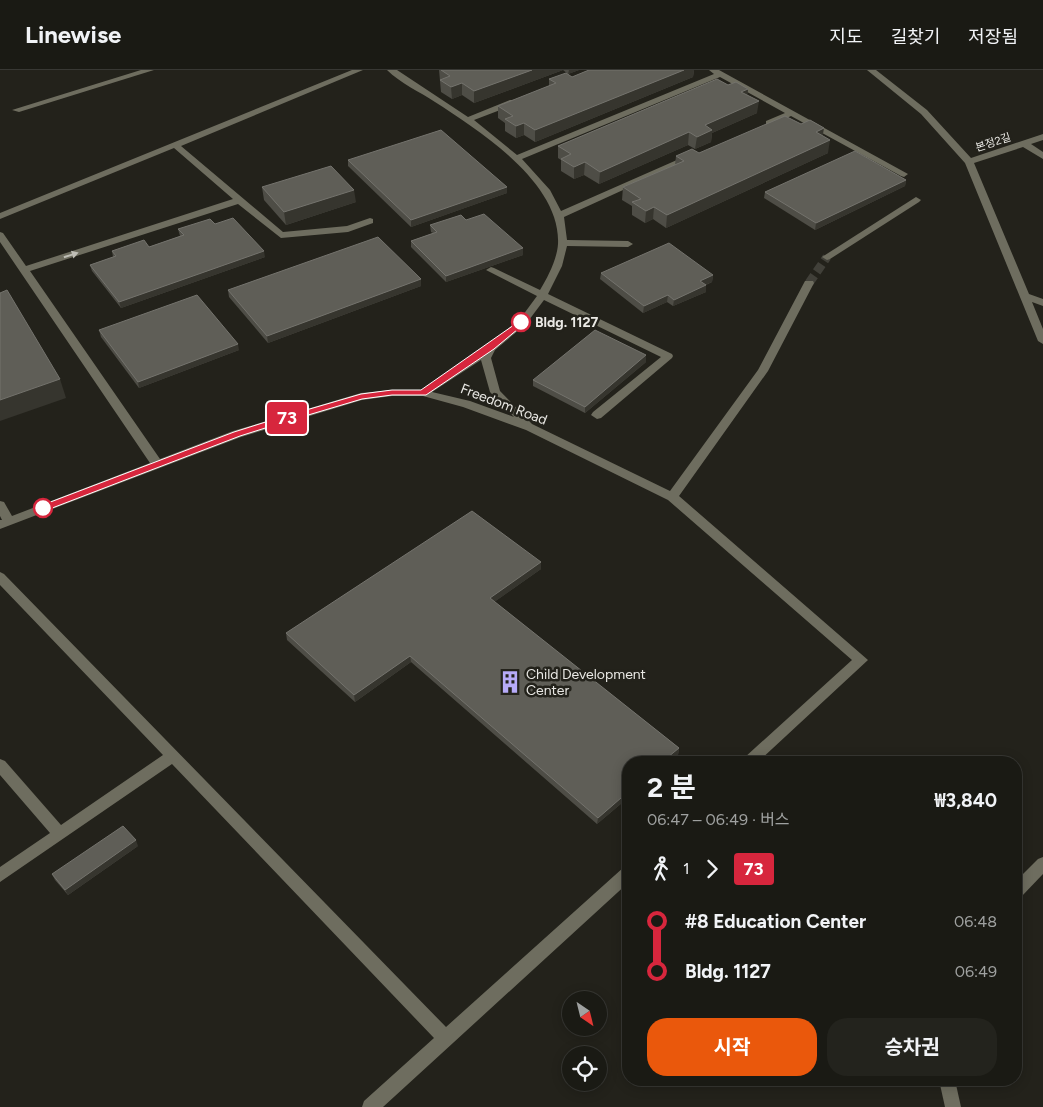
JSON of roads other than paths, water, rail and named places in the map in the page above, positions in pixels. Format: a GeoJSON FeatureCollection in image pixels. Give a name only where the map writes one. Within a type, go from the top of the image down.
{"type":"FeatureCollection","features":[{"type":"Feature","properties":{"kind":"street"},"geometry":{"type":"LineString","coordinates":[[16,110],[150,70]]}},
{"type":"Feature","properties":{"kind":"street"},"geometry":{"type":"LineString","coordinates":[[0,216],[359,70]]}},
{"type":"Feature","properties":{"kind":"street"},"geometry":{"type":"LineString","coordinates":[[391,70],[467,120],[518,158],[550,196],[559,216],[564,243],[543,296],[521,322],[491,347],[423,393]]}},
{"type":"Feature","properties":{"kind":"street"},"geometry":{"type":"LineString","coordinates":[[871,70],[924,112],[969,162],[1043,341]]}},
{"type":"Feature","properties":{"kind":"street"},"geometry":{"type":"LineString","coordinates":[[518,158],[716,72],[904,174]]}},
{"type":"Feature","properties":{"kind":"street"},"geometry":{"type":"LineString","coordinates":[[467,120],[521,99]]}},
{"type":"Feature","properties":{"kind":"street"},"geometry":{"type":"LineString","coordinates":[[756,128],[792,113]]}},
{"type":"Feature","properties":{"kind":"street","name":"본정2길"},"geometry":{"type":"LineString","coordinates":[[969,162],[1043,137]]}},
{"type":"Feature","properties":{"kind":"street","name":"본정2길"},"geometry":{"type":"LineString","coordinates":[[1024,143],[1043,156]]}},
{"type":"Feature","properties":{"kind":"street"},"geometry":{"type":"LineString","coordinates":[[175,145],[281,235],[348,229],[370,221]]}},
{"type":"Feature","properties":{"kind":"street"},"geometry":{"type":"LineString","coordinates":[[559,216],[702,152]]}},
{"type":"Feature","properties":{"kind":"street"},"geometry":{"type":"LineString","coordinates":[[24,270],[240,200]]}},
{"type":"Feature","properties":{"kind":"street"},"geometry":{"type":"LineString","coordinates":[[827,258],[916,200]]}},
{"type":"Feature","properties":{"kind":"street"},"geometry":{"type":"LineString","coordinates":[[0,235],[157,464]]}},
{"type":"Feature","properties":{"kind":"street"},"geometry":{"type":"LineString","coordinates":[[564,243],[628,244]]}},
{"type":"Feature","properties":{"kind":"street"},"geometry":{"type":"LineString","coordinates":[[491,270],[668,356],[597,415]]}},
{"type":"Feature","properties":{"kind":"street"},"geometry":{"type":"LineString","coordinates":[[672,496],[763,371],[809,283]]}},
{"type":"Feature","properties":{"kind":"street"},"geometry":{"type":"LineString","coordinates":[[1025,296],[1043,303]]}},
{"type":"Feature","properties":{"kind":"street"},"geometry":{"type":"LineString","coordinates":[[491,347],[486,358],[495,392],[530,428]]}},
{"type":"Feature","properties":{"kind":"street","name":"Freedom Road"},"geometry":{"type":"LineString","coordinates":[[4,523],[237,434],[361,397],[392,393],[423,393],[466,404],[530,428],[672,496],[862,660],[756,756]]}},
{"type":"Feature","properties":{"kind":"street"},"geometry":{"type":"LineString","coordinates":[[0,505],[4,523]]}},
{"type":"Feature","properties":{"kind":"street"},"geometry":{"type":"LineString","coordinates":[[0,577],[446,1038]]}},
{"type":"Feature","properties":{"kind":"street"},"geometry":{"type":"LineString","coordinates":[[0,875],[173,756]]}},
{"type":"Feature","properties":{"kind":"street"},"geometry":{"type":"LineString","coordinates":[[0,765],[60,834]]}},
{"type":"Feature","properties":{"kind":"street"},"geometry":{"type":"LineString","coordinates":[[1022,886],[1043,864]]}},
{"type":"Feature","properties":{"kind":"street"},"geometry":{"type":"LineString","coordinates":[[370,1107],[622,878]]}},
{"type":"Feature","properties":{"kind":"street"},"geometry":{"type":"LineString","coordinates":[[948,1086],[953,1107]]}},
{"type":"Feature","properties":{"kind":"tunnel"},"geometry":{"type":"LineString","coordinates":[[809,283],[827,257]]}},
{"type":"Feature","properties":{"kind":"place","name":"Bldg. 1127"},"geometry":{"type":"Point","coordinates":[521,322]}},
{"type":"Feature","properties":{"kind":"place","name":"Child Development Center"},"geometry":{"type":"Point","coordinates":[510,682]}}]}
